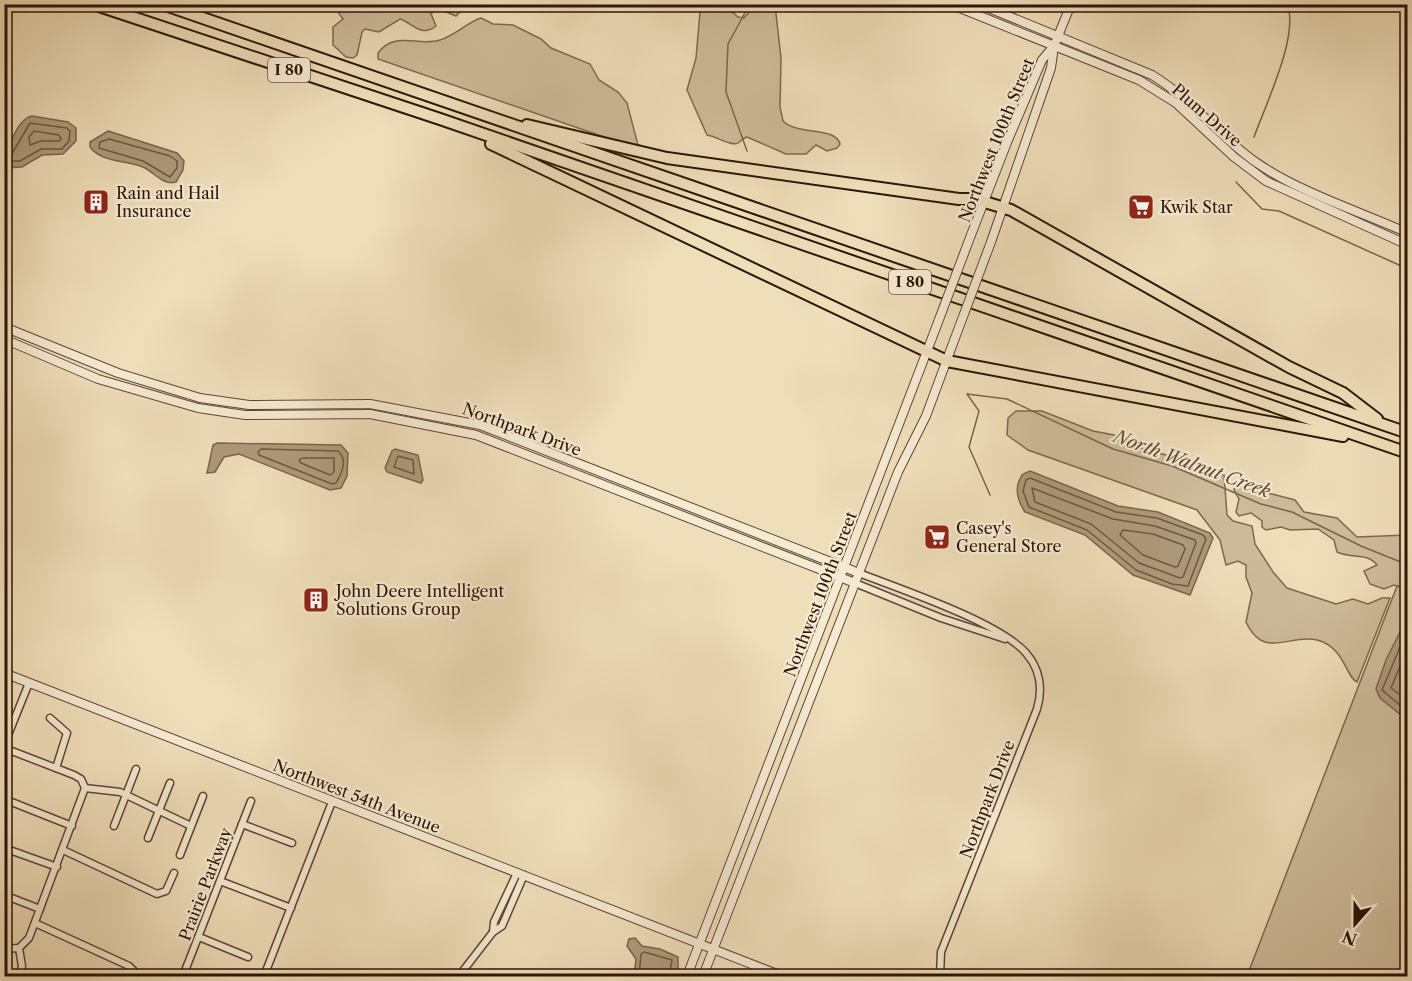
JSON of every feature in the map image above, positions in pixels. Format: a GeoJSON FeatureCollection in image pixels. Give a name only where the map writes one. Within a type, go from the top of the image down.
{"type":"FeatureCollection","features":[{"type":"Feature","properties":{"kind":"highway"},"geometry":{"type":"LineString","coordinates":[[86,4],[139,20]]}},
{"type":"Feature","properties":{"kind":"highway","name":"I 80"},"geometry":{"type":"LineString","coordinates":[[93,4],[440,119],[1407,453]]}},
{"type":"Feature","properties":{"kind":"highway","name":"I 80"},"geometry":{"type":"LineString","coordinates":[[162,4],[446,104],[1407,433]]}},
{"type":"Feature","properties":{"kind":"highway"},"geometry":{"type":"LineString","coordinates":[[166,4],[182,11]]}},
{"type":"Feature","properties":{"kind":"highway"},"geometry":{"type":"LineString","coordinates":[[446,104],[614,147],[667,158],[984,202],[1003,208],[1289,367],[1343,393],[1384,425]]}},
{"type":"Feature","properties":{"kind":"highway"},"geometry":{"type":"LineString","coordinates":[[440,119],[926,353],[947,361],[1381,444]]}},
{"type":"Feature","properties":{"kind":"street","name":"Plum Drive"},"geometry":{"type":"LineString","coordinates":[[950,4],[1126,73],[1150,85],[1176,103],[1251,171],[1284,191],[1407,245]]}},
{"type":"Feature","properties":{"kind":"street","name":"Plum Drive"},"geometry":{"type":"LineString","coordinates":[[979,4],[1152,75],[1177,90],[1248,155],[1272,172],[1407,233]]}},
{"type":"Feature","properties":{"kind":"street"},"geometry":{"type":"LineString","coordinates":[[1054,46],[1071,4]]}},
{"type":"Feature","properties":{"kind":"street","name":"Northwest 100th Street"},"geometry":{"type":"LineString","coordinates":[[687,976],[984,202],[1042,60],[1054,46]]}},
{"type":"Feature","properties":{"kind":"street","name":"Northwest 100th Street"},"geometry":{"type":"LineString","coordinates":[[703,976],[902,464],[926,416],[947,361],[1051,68],[1054,46]]}},
{"type":"Feature","properties":{"kind":"street","name":"Northpark Drive"},"geometry":{"type":"LineString","coordinates":[[4,327],[118,374],[200,398],[249,405],[352,403],[389,406],[480,425],[845,567],[945,608],[1009,640],[1025,652],[1035,668],[1040,686],[1039,701],[941,952],[940,976]]}},
{"type":"Feature","properties":{"kind":"street","name":"Northpark Drive"},"geometry":{"type":"LineString","coordinates":[[4,339],[98,379],[198,408],[244,415],[370,414],[468,433],[941,618],[1009,640]]}},
{"type":"Feature","properties":{"kind":"street"},"geometry":{"type":"LineString","coordinates":[[198,408],[200,398]]}},
{"type":"Feature","properties":{"kind":"street"},"geometry":{"type":"LineString","coordinates":[[530,456],[534,446]]}},
{"type":"Feature","properties":{"kind":"street"},"geometry":{"type":"LineString","coordinates":[[695,521],[699,511]]}},
{"type":"Feature","properties":{"kind":"street","name":"Northwest 54th Avenue"},"geometry":{"type":"LineString","coordinates":[[4,673],[782,976]]}},
{"type":"Feature","properties":{"kind":"street"},"geometry":{"type":"LineString","coordinates":[[4,949],[19,948],[26,942],[57,867],[85,788],[81,779],[74,775],[4,746],[29,683]]}},
{"type":"Feature","properties":{"kind":"street"},"geometry":{"type":"LineString","coordinates":[[50,718],[67,733],[56,768]]}},
{"type":"Feature","properties":{"kind":"street"},"geometry":{"type":"LineString","coordinates":[[114,826],[136,769]]}},
{"type":"Feature","properties":{"kind":"street"},"geometry":{"type":"LineString","coordinates":[[148,838],[170,783]]}},
{"type":"Feature","properties":{"kind":"street"},"geometry":{"type":"LineString","coordinates":[[85,788],[111,790],[125,795],[159,813],[191,826]]}},
{"type":"Feature","properties":{"kind":"street"},"geometry":{"type":"LineString","coordinates":[[180,855],[203,796]]}},
{"type":"Feature","properties":{"kind":"street"},"geometry":{"type":"LineString","coordinates":[[9,801],[72,826]]}},
{"type":"Feature","properties":{"kind":"street","name":"Prairie Parkway"},"geometry":{"type":"LineString","coordinates":[[183,976],[251,801]]}},
{"type":"Feature","properties":{"kind":"street"},"geometry":{"type":"LineString","coordinates":[[264,976],[332,801]]}},
{"type":"Feature","properties":{"kind":"street"},"geometry":{"type":"LineString","coordinates":[[242,824],[292,843]]}},
{"type":"Feature","properties":{"kind":"street"},"geometry":{"type":"LineString","coordinates":[[4,848],[57,867]]}},
{"type":"Feature","properties":{"kind":"street"},"geometry":{"type":"LineString","coordinates":[[63,850],[157,894],[166,891],[174,873]]}},
{"type":"Feature","properties":{"kind":"street"},"geometry":{"type":"LineString","coordinates":[[459,976],[493,932],[494,922],[521,874]]}},
{"type":"Feature","properties":{"kind":"street"},"geometry":{"type":"LineString","coordinates":[[220,881],[291,908]]}},
{"type":"Feature","properties":{"kind":"street"},"geometry":{"type":"LineString","coordinates":[[4,895],[40,909]]}},
{"type":"Feature","properties":{"kind":"street"},"geometry":{"type":"LineString","coordinates":[[35,923],[129,966],[135,976]]}},
{"type":"Feature","properties":{"kind":"street"},"geometry":{"type":"LineString","coordinates":[[199,937],[248,957]]}},
{"type":"Feature","properties":{"kind":"street"},"geometry":{"type":"LineString","coordinates":[[19,948],[22,966],[19,976]]}},
{"type":"Feature","properties":{"kind":"shaded area"},"geometry":{"type":"Polygon","coordinates":[[[333,5],[466,5],[456,16],[437,8],[431,14],[436,26],[426,31],[400,19],[379,32],[365,29],[362,32],[357,55],[353,58],[346,57],[333,45],[333,27],[343,19],[333,5]]]}},
{"type":"Feature","properties":{"kind":"shaded area"},"geometry":{"type":"Polygon","coordinates":[[[697,5],[724,5],[738,17],[744,18],[749,12],[748,5],[775,5],[781,58],[780,107],[783,121],[790,126],[837,138],[840,144],[837,148],[827,151],[816,145],[806,154],[786,154],[747,137],[735,144],[707,135],[687,90],[696,58],[700,12],[697,5]]]}},
{"type":"Feature","properties":{"kind":"shaded area"},"geometry":{"type":"Polygon","coordinates":[[[481,18],[493,24],[513,25],[541,39],[551,48],[590,64],[599,80],[618,92],[627,103],[639,149],[378,59],[378,53],[392,42],[440,40],[481,18]]]}},
{"type":"Feature","properties":{"kind":"shaded area"},"geometry":{"type":"Polygon","coordinates":[[[1016,411],[1042,411],[1093,431],[1119,436],[1145,450],[1179,458],[1200,470],[1216,469],[1224,475],[1227,515],[1233,521],[1252,526],[1255,544],[1273,572],[1287,588],[1336,604],[1353,599],[1368,604],[1382,598],[1390,598],[1357,682],[1350,675],[1339,655],[1326,644],[1307,639],[1269,643],[1253,634],[1246,622],[1252,593],[1246,577],[1246,565],[1238,561],[1226,565],[1220,540],[1197,510],[1028,450],[1007,435],[1008,418],[1016,411]]]}},
{"type":"Feature","properties":{"kind":"shaded area"},"geometry":{"type":"Polygon","coordinates":[[[1249,484],[1268,493],[1295,500],[1304,512],[1337,518],[1357,537],[1407,535],[1407,589],[1394,585],[1384,589],[1370,584],[1364,571],[1377,565],[1368,558],[1337,552],[1334,540],[1318,529],[1290,530],[1281,527],[1266,530],[1262,527],[1262,521],[1251,513],[1239,516],[1236,512],[1239,499],[1234,490],[1235,485],[1249,484]]]}},
{"type":"Feature","properties":{"kind":"shaded area"},"geometry":{"type":"Polygon","coordinates":[[[1397,586],[1407,590],[1407,976],[1247,976],[1397,586]]]}},
{"type":"Feature","properties":{"kind":"water"},"geometry":{"type":"Polygon","coordinates":[[[32,116],[68,122],[76,128],[76,141],[63,154],[42,155],[22,167],[5,168],[12,138],[21,123],[32,116]]]}},
{"type":"Feature","properties":{"kind":"water"},"geometry":{"type":"Polygon","coordinates":[[[108,131],[177,153],[184,161],[183,170],[176,182],[167,182],[143,167],[108,159],[95,152],[90,147],[90,142],[108,131]]]}},
{"type":"Feature","properties":{"kind":"water"},"geometry":{"type":"Polygon","coordinates":[[[217,443],[341,445],[348,453],[347,476],[341,488],[330,490],[239,454],[224,457],[215,472],[207,473],[213,445],[217,443]]]}},
{"type":"Feature","properties":{"kind":"water"},"geometry":{"type":"Polygon","coordinates":[[[395,449],[418,455],[423,480],[421,483],[387,472],[385,468],[395,449]]]}},
{"type":"Feature","properties":{"kind":"water"},"geometry":{"type":"Polygon","coordinates":[[[1030,471],[1118,506],[1158,512],[1210,533],[1213,538],[1190,595],[1133,575],[1085,535],[1025,512],[1018,498],[1018,483],[1023,474],[1030,471]]]}},
{"type":"Feature","properties":{"kind":"water"},"geometry":{"type":"Polygon","coordinates":[[[1407,618],[1407,720],[1380,698],[1376,689],[1386,660],[1407,618]]]}},
{"type":"Feature","properties":{"kind":"water"},"geometry":{"type":"Polygon","coordinates":[[[635,938],[642,946],[660,949],[678,957],[678,970],[674,976],[634,976],[636,959],[627,946],[629,939],[635,938]]]}},
{"type":"Feature","properties":{"kind":"waterway","name":"North Walnut Creek"},"geometry":{"type":"LineString","coordinates":[[746,4],[747,9],[728,44],[726,92],[747,151]]}},
{"type":"Feature","properties":{"kind":"waterway"},"geometry":{"type":"LineString","coordinates":[[1254,137],[1285,51],[1290,17],[1287,4]]}},
{"type":"Feature","properties":{"kind":"waterway"},"geometry":{"type":"LineString","coordinates":[[1236,182],[1262,209],[1279,211],[1408,269]]}},
{"type":"Feature","properties":{"kind":"waterway","name":"North Walnut Creek"},"geometry":{"type":"LineString","coordinates":[[967,394],[1007,399],[1113,449],[1172,466],[1261,504],[1292,512],[1361,546],[1408,565]]}},
{"type":"Feature","properties":{"kind":"waterway"},"geometry":{"type":"LineString","coordinates":[[967,394],[979,411],[969,447],[990,495]]}},
{"type":"Feature","properties":{"kind":"place","name":"Rain and Hail Insurance"},"geometry":{"type":"Point","coordinates":[96,202]}},
{"type":"Feature","properties":{"kind":"place","name":"Kwik Star"},"geometry":{"type":"Point","coordinates":[1141,207]}},
{"type":"Feature","properties":{"kind":"place","name":"Casey's General Store"},"geometry":{"type":"Point","coordinates":[937,537]}},
{"type":"Feature","properties":{"kind":"place","name":"John Deere Intelligent Solutions Group"},"geometry":{"type":"Point","coordinates":[316,600]}}]}
